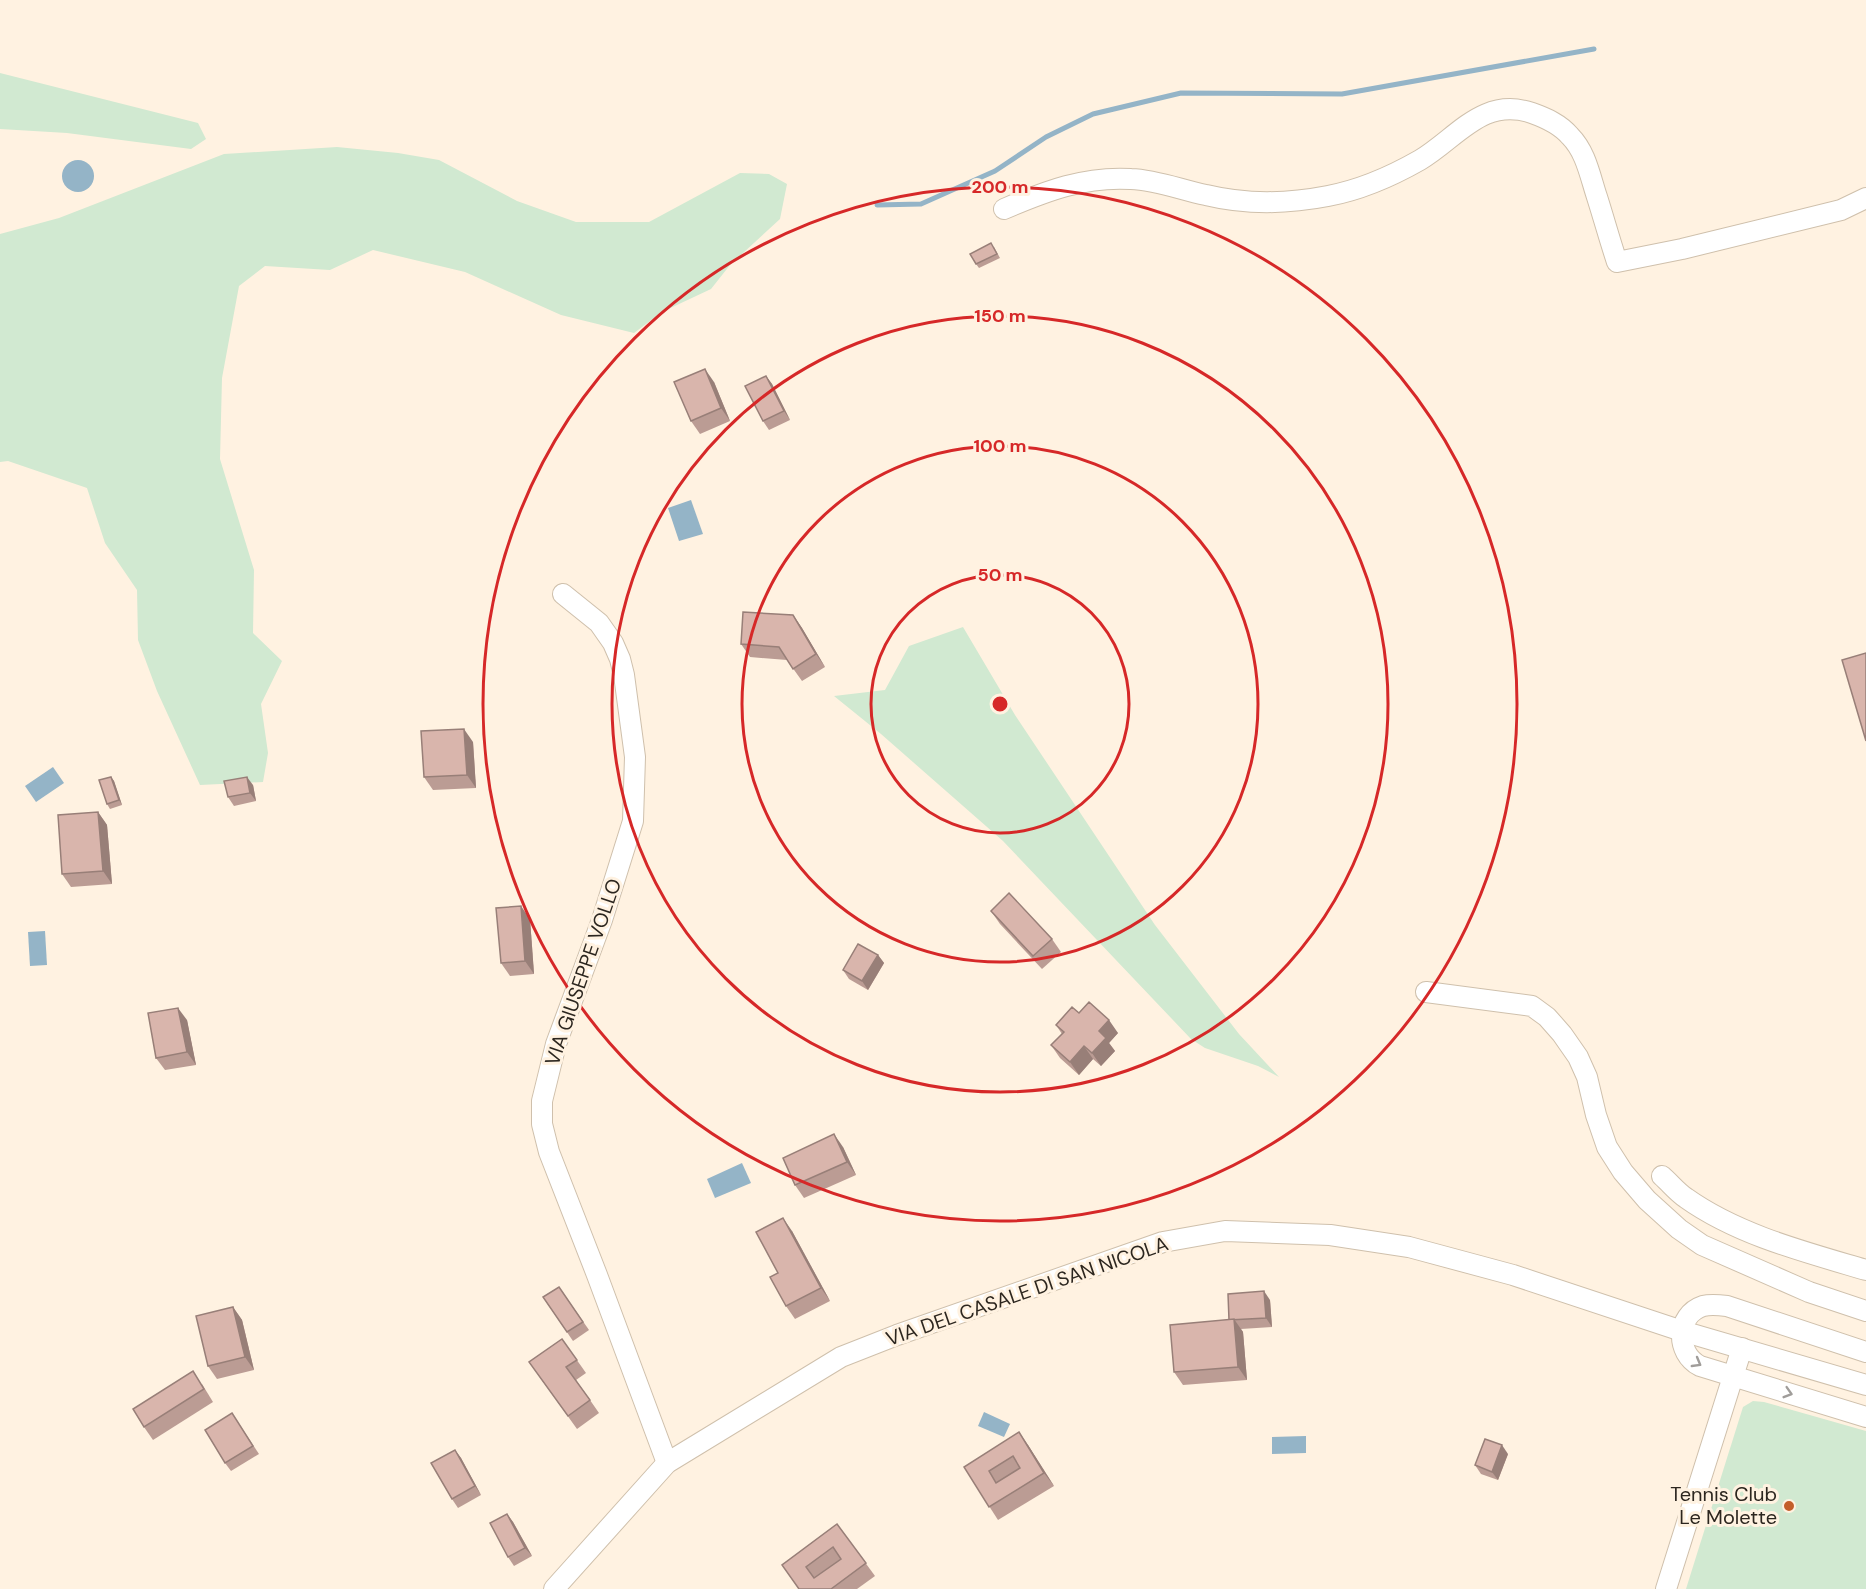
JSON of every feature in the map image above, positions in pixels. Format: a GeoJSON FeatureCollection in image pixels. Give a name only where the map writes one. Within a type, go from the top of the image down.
{"type":"FeatureCollection","features":[{"type":"Feature","properties":{"kind":"street"},"geometry":{"type":"LineString","coordinates":[[1004,209],[1072,183],[1118,178],[1143,180],[1206,195],[1249,202],[1286,203],[1323,197],[1368,185],[1417,162],[1478,117],[1491,112],[1514,110],[1527,111],[1550,120],[1567,132],[1577,144],[1586,161],[1617,262],[1682,249],[1841,210],[1866,198]]}},
{"type":"Feature","properties":{"kind":"street","name":"VIA GIUSEPPE VOLLO"},"geometry":{"type":"LineString","coordinates":[[563,594],[599,624],[613,643],[620,658],[634,757],[633,821],[603,920],[556,1044],[542,1101],[542,1124],[549,1152],[667,1463]]}},
{"type":"Feature","properties":{"kind":"street"},"geometry":{"type":"LineString","coordinates":[[1425,992],[1532,1006],[1547,1017],[1578,1057],[1587,1077],[1607,1147],[1623,1172],[1647,1200],[1678,1229],[1702,1245],[1809,1292],[1866,1311]]}},
{"type":"Feature","properties":{"kind":"street"},"geometry":{"type":"LineString","coordinates":[[1662,1176],[1708,1212],[1747,1231],[1866,1270]]}},
{"type":"Feature","properties":{"kind":"street","name":"VIA DEL CASALE DI SAN NICOLA"},"geometry":{"type":"LineString","coordinates":[[554,1589],[667,1463],[842,1357],[897,1335],[1163,1242],[1225,1232],[1330,1235],[1409,1246],[1513,1275],[1682,1331],[1866,1385]]}},
{"type":"Feature","properties":{"kind":"street"},"geometry":{"type":"LineString","coordinates":[[1866,1352],[1727,1306],[1703,1306],[1688,1319],[1682,1331],[1684,1351],[1693,1362],[1700,1366],[1866,1417]]}},
{"type":"Feature","properties":{"kind":"street"},"geometry":{"type":"LineString","coordinates":[[1666,1589],[1742,1348]]}},
{"type":"Feature","properties":{"kind":"green space"},"geometry":{"type":"Polygon","coordinates":[[[0,73],[198,123],[206,139],[191,149],[67,133],[0,129],[0,73]]]}},
{"type":"Feature","properties":{"kind":"green space"},"geometry":{"type":"Polygon","coordinates":[[[337,147],[439,160],[517,201],[576,222],[649,222],[740,173],[769,174],[787,184],[780,219],[730,265],[711,289],[662,312],[634,333],[561,315],[465,272],[373,250],[330,270],[265,266],[239,286],[222,378],[220,459],[254,570],[253,633],[282,661],[261,704],[268,753],[263,782],[200,785],[157,691],[138,640],[137,590],[105,543],[87,488],[8,461],[0,462],[0,234],[59,218],[224,154],[337,147]]]}},
{"type":"Feature","properties":{"kind":"green space"},"geometry":{"type":"Polygon","coordinates":[[[963,627],[1015,715],[1155,925],[1239,1034],[1279,1077],[1258,1066],[1205,1048],[1191,1039],[1003,841],[834,696],[885,690],[909,646],[963,627]]]}},
{"type":"Feature","properties":{"kind":"green space","name":"Tennis Club Le Molette"},"geometry":{"type":"Polygon","coordinates":[[[1753,1401],[1764,1402],[1866,1431],[1866,1589],[1686,1589],[1743,1407],[1753,1401]]]}},
{"type":"Feature","properties":{"kind":"water"},"geometry":{"type":"Polygon","coordinates":[[[78,160],[89,165],[94,176],[89,187],[78,192],[67,187],[62,176],[67,165],[78,160]]]}},
{"type":"Feature","properties":{"kind":"water"},"geometry":{"type":"Polygon","coordinates":[[[691,500],[703,534],[679,541],[668,508],[691,500]]]}},
{"type":"Feature","properties":{"kind":"water"},"geometry":{"type":"Polygon","coordinates":[[[53,767],[64,783],[36,802],[25,786],[53,767]]]}},
{"type":"Feature","properties":{"kind":"water"},"geometry":{"type":"Polygon","coordinates":[[[45,931],[47,965],[30,966],[28,932],[45,931]]]}},
{"type":"Feature","properties":{"kind":"water"},"geometry":{"type":"Polygon","coordinates":[[[742,1163],[751,1183],[715,1198],[707,1179],[742,1163]]]}},
{"type":"Feature","properties":{"kind":"water"},"geometry":{"type":"Polygon","coordinates":[[[984,1412],[1010,1424],[1004,1437],[978,1426],[984,1412]]]}},
{"type":"Feature","properties":{"kind":"water"},"geometry":{"type":"Polygon","coordinates":[[[1306,1436],[1306,1453],[1272,1454],[1272,1437],[1306,1436]]]}},
{"type":"Feature","properties":{"kind":"building"},"geometry":{"type":"Polygon","coordinates":[[[991,243],[997,254],[976,264],[970,254],[991,243]]]}},
{"type":"Feature","properties":{"kind":"building"},"geometry":{"type":"Polygon","coordinates":[[[705,369],[721,408],[691,421],[674,382],[705,369]]]}},
{"type":"Feature","properties":{"kind":"building"},"geometry":{"type":"Polygon","coordinates":[[[766,376],[784,411],[763,421],[745,386],[766,376]]]}},
{"type":"Feature","properties":{"kind":"building"},"geometry":{"type":"Polygon","coordinates":[[[743,612],[793,615],[816,654],[793,669],[779,647],[741,644],[743,612]]]}},
{"type":"Feature","properties":{"kind":"building"},"geometry":{"type":"Polygon","coordinates":[[[1866,653],[1866,741],[1842,660],[1866,653]]]}},
{"type":"Feature","properties":{"kind":"building"},"geometry":{"type":"Polygon","coordinates":[[[464,729],[467,775],[424,777],[421,731],[464,729]]]}},
{"type":"Feature","properties":{"kind":"building"},"geometry":{"type":"Polygon","coordinates":[[[111,777],[119,800],[107,804],[99,780],[111,777]]]}},
{"type":"Feature","properties":{"kind":"building"},"geometry":{"type":"Polygon","coordinates":[[[247,777],[250,793],[228,797],[224,781],[247,777]]]}},
{"type":"Feature","properties":{"kind":"building"},"geometry":{"type":"Polygon","coordinates":[[[98,812],[103,871],[62,874],[58,815],[98,812]]]}},
{"type":"Feature","properties":{"kind":"building"},"geometry":{"type":"Polygon","coordinates":[[[1009,893],[1052,939],[1033,956],[991,911],[1009,893]]]}},
{"type":"Feature","properties":{"kind":"building"},"geometry":{"type":"Polygon","coordinates":[[[521,906],[525,961],[501,963],[496,908],[521,906]]]}},
{"type":"Feature","properties":{"kind":"building"},"geometry":{"type":"Polygon","coordinates":[[[858,944],[878,955],[862,981],[843,970],[858,944]]]}},
{"type":"Feature","properties":{"kind":"building"},"geometry":{"type":"Polygon","coordinates":[[[1089,1002],[1109,1020],[1099,1031],[1106,1038],[1092,1053],[1084,1046],[1070,1062],[1051,1045],[1064,1032],[1056,1025],[1072,1007],[1079,1013],[1089,1002]]]}},
{"type":"Feature","properties":{"kind":"building"},"geometry":{"type":"Polygon","coordinates":[[[178,1008],[187,1052],[156,1058],[148,1013],[178,1008]]]}},
{"type":"Feature","properties":{"kind":"building"},"geometry":{"type":"Polygon","coordinates":[[[834,1134],[847,1162],[795,1185],[783,1158],[834,1134]]]}},
{"type":"Feature","properties":{"kind":"building"},"geometry":{"type":"Polygon","coordinates":[[[783,1218],[821,1288],[786,1306],[770,1277],[778,1273],[756,1232],[783,1218]]]}},
{"type":"Feature","properties":{"kind":"building"},"geometry":{"type":"Polygon","coordinates":[[[559,1287],[583,1322],[567,1332],[543,1297],[559,1287]]]}},
{"type":"Feature","properties":{"kind":"building"},"geometry":{"type":"Polygon","coordinates":[[[1264,1291],[1266,1318],[1229,1320],[1228,1294],[1264,1291]]]}},
{"type":"Feature","properties":{"kind":"building"},"geometry":{"type":"Polygon","coordinates":[[[233,1307],[245,1357],[208,1366],[196,1316],[233,1307]]]}},
{"type":"Feature","properties":{"kind":"building"},"geometry":{"type":"Polygon","coordinates":[[[1234,1319],[1238,1367],[1174,1372],[1170,1325],[1234,1319]]]}},
{"type":"Feature","properties":{"kind":"building"},"geometry":{"type":"Polygon","coordinates":[[[562,1339],[577,1360],[566,1367],[590,1400],[568,1416],[529,1362],[562,1339]]]}},
{"type":"Feature","properties":{"kind":"building"},"geometry":{"type":"Polygon","coordinates":[[[193,1371],[204,1389],[144,1427],[133,1409],[193,1371]]]}},
{"type":"Feature","properties":{"kind":"building"},"geometry":{"type":"Polygon","coordinates":[[[232,1413],[253,1446],[225,1463],[205,1430],[232,1413]]]}},
{"type":"Feature","properties":{"kind":"building"},"geometry":{"type":"Polygon","coordinates":[[[1019,1432],[1044,1473],[989,1507],[964,1467],[1019,1432]],[[1013,1456],[989,1471],[996,1483],[1020,1468],[1013,1456]]]}},
{"type":"Feature","properties":{"kind":"building"},"geometry":{"type":"Polygon","coordinates":[[[1485,1439],[1502,1445],[1492,1472],[1475,1465],[1485,1439]]]}},
{"type":"Feature","properties":{"kind":"building"},"geometry":{"type":"Polygon","coordinates":[[[455,1450],[475,1486],[452,1499],[431,1463],[455,1450]]]}},
{"type":"Feature","properties":{"kind":"building"},"geometry":{"type":"Polygon","coordinates":[[[507,1514],[525,1548],[508,1557],[490,1523],[507,1514]]]}},
{"type":"Feature","properties":{"kind":"building"},"geometry":{"type":"Polygon","coordinates":[[[837,1524],[866,1563],[831,1589],[799,1589],[782,1565],[837,1524]],[[833,1547],[806,1567],[814,1578],[841,1559],[833,1547]]]}},
{"type":"Feature","properties":{"kind":"waterway"},"geometry":{"type":"LineString","coordinates":[[877,205],[921,204],[995,171],[1046,137],[1093,114],[1181,93],[1342,94],[1594,49]]}},
{"type":"Feature","properties":{"kind":"place","name":"Tennis Club Le Molette"},"geometry":{"type":"Point","coordinates":[1789,1506]}}]}
